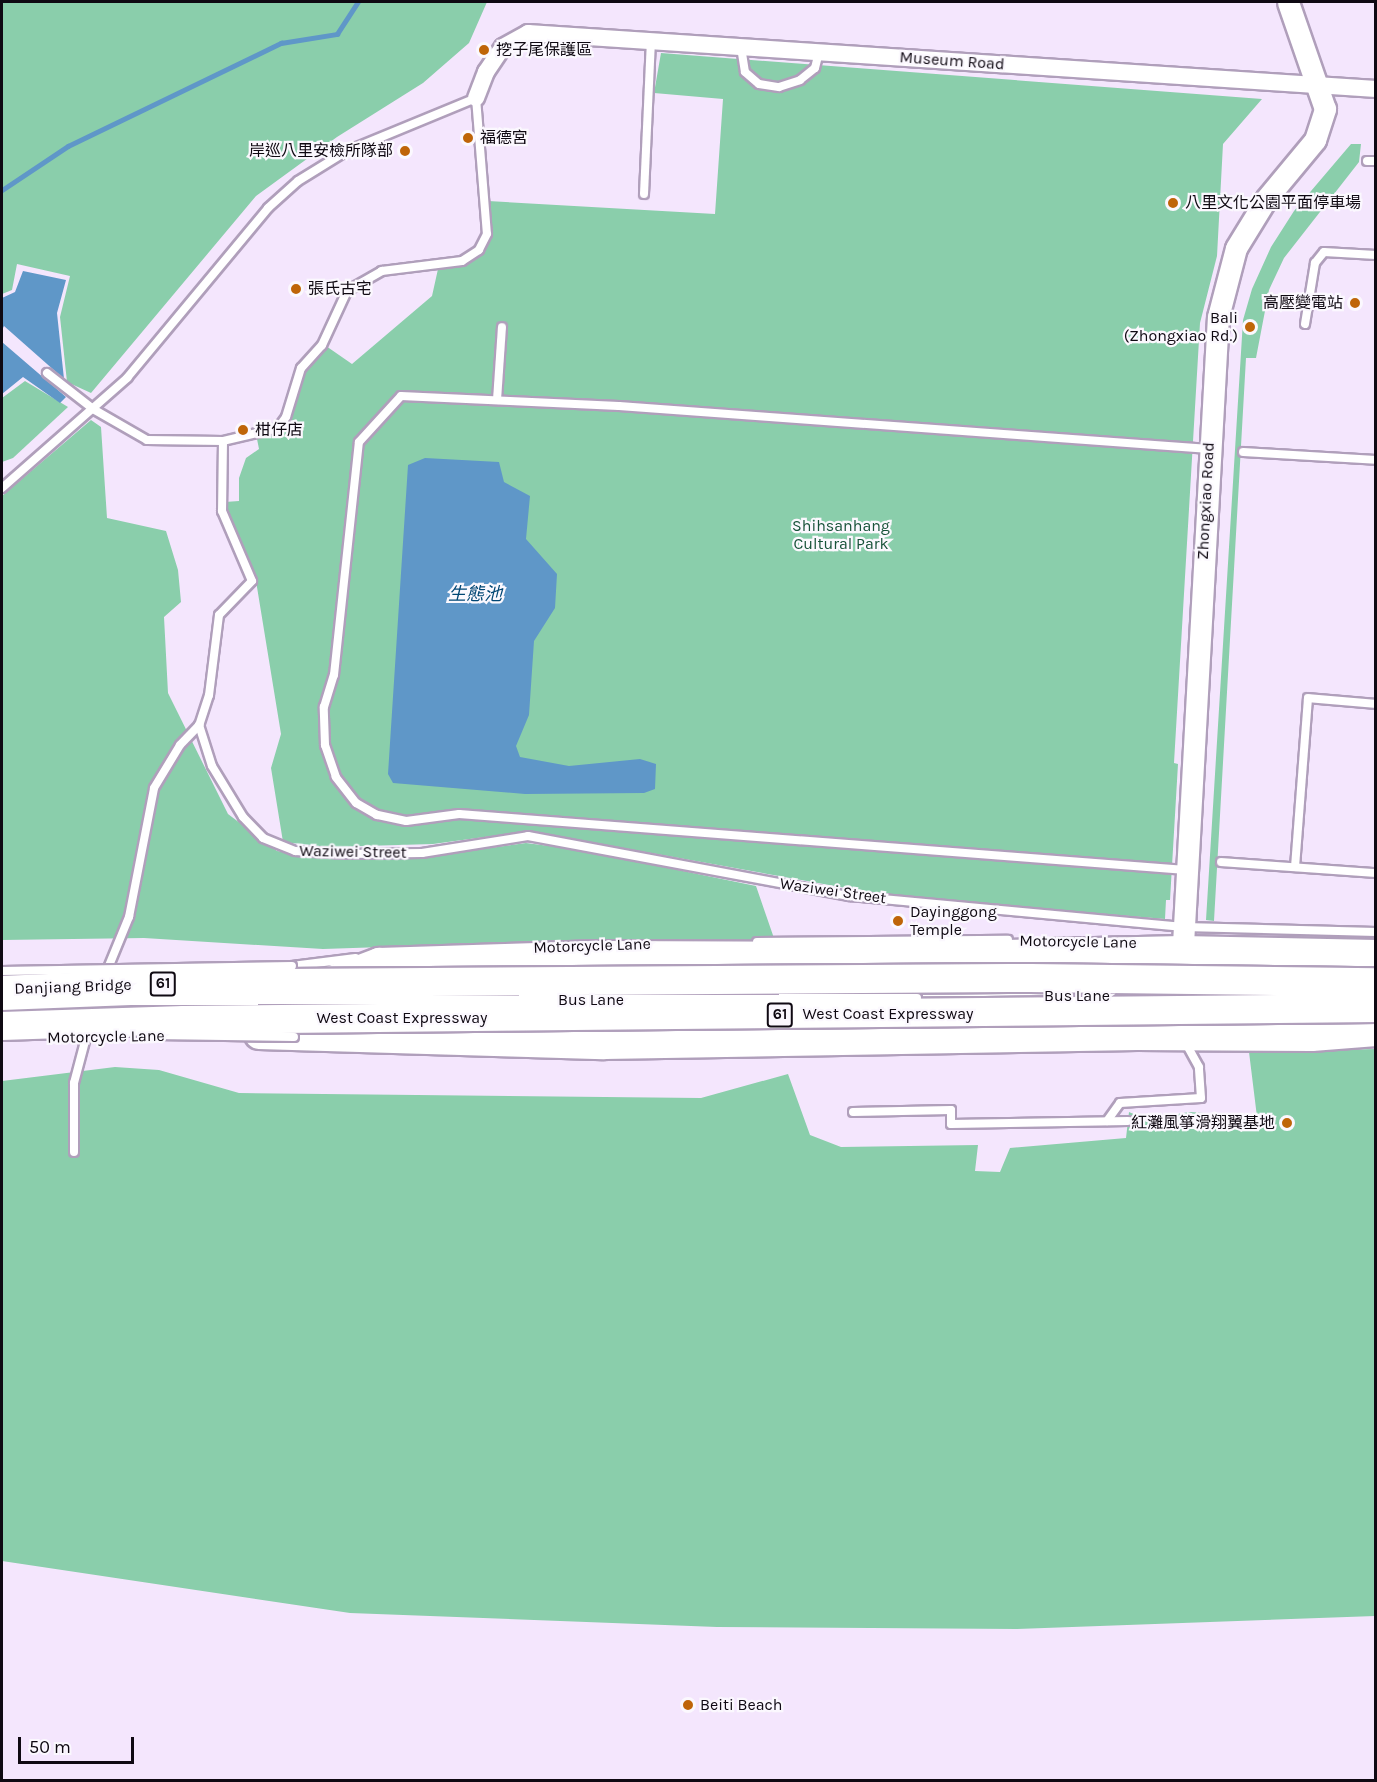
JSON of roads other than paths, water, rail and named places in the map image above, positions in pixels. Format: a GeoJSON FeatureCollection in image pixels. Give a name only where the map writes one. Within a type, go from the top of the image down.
{"type":"FeatureCollection","features":[{"type":"Feature","properties":{"kind":"highway"},"geometry":{"type":"LineString","coordinates":[[325,983],[379,962],[1183,938],[1376,954]]}},
{"type":"Feature","properties":{"kind":"highway","name":"61"},"geometry":{"type":"LineString","coordinates":[[325,983],[1018,978],[1376,982]]}},
{"type":"Feature","properties":{"kind":"highway","name":"Danjiang Bridge"},"geometry":{"type":"LineString","coordinates":[[2,990],[325,983]]}},
{"type":"Feature","properties":{"kind":"highway","name":"West Coast Expressway"},"geometry":{"type":"LineString","coordinates":[[184,1020],[1376,1008]]}},
{"type":"Feature","properties":{"kind":"highway"},"geometry":{"type":"LineString","coordinates":[[184,1020],[194,1027],[226,1035],[526,1045],[922,1045],[1376,1032]]}},
{"type":"Feature","properties":{"kind":"highway","name":"61"},"geometry":{"type":"LineString","coordinates":[[2,1026],[184,1020]]}},
{"type":"Feature","properties":{"kind":"street","name":"Zhongxiao Road"},"geometry":{"type":"LineString","coordinates":[[1181,1038],[1183,938],[1218,317],[1226,274],[1249,224],[1321,131],[1325,109],[1319,85],[1288,2]]}},
{"type":"Feature","properties":{"kind":"street","name":"Museum Road"},"geometry":{"type":"LineString","coordinates":[[476,98],[486,72],[503,47],[528,33],[1376,88]]}},
{"type":"Feature","properties":{"kind":"lane"},"geometry":{"type":"LineString","coordinates":[[644,194],[651,41]]}},
{"type":"Feature","properties":{"kind":"lane"},"geometry":{"type":"LineString","coordinates":[[741,47],[746,72],[759,84],[779,87],[800,80],[815,68],[819,52]]}},
{"type":"Feature","properties":{"kind":"lane"},"geometry":{"type":"LineString","coordinates":[[2,488],[93,409],[127,378],[268,208],[298,181],[345,152],[476,98],[487,234],[479,250],[462,261],[382,271],[347,291],[322,345],[301,368],[286,417],[278,428],[223,441],[147,440],[93,409],[47,373]]}},
{"type":"Feature","properties":{"kind":"lane"},"geometry":{"type":"LineString","coordinates":[[1305,324],[1315,263],[1324,252],[1376,255]]}},
{"type":"Feature","properties":{"kind":"lane"},"geometry":{"type":"LineString","coordinates":[[497,400],[502,327]]}},
{"type":"Feature","properties":{"kind":"lane"},"geometry":{"type":"LineString","coordinates":[[1187,870],[459,814],[406,821],[377,815],[356,803],[336,777],[325,745],[324,707],[334,675],[359,442],[401,396],[497,400],[1209,449]]}},
{"type":"Feature","properties":{"kind":"lane"},"geometry":{"type":"LineString","coordinates":[[74,1152],[74,1083],[81,1046],[129,917],[154,788],[180,745],[199,725],[209,695],[219,615],[252,581],[241,547],[222,511],[223,441]]}},
{"type":"Feature","properties":{"kind":"lane"},"geometry":{"type":"LineString","coordinates":[[1243,452],[1376,460]]}},
{"type":"Feature","properties":{"kind":"lane"},"geometry":{"type":"LineString","coordinates":[[1295,867],[1308,698],[1376,704]]}},
{"type":"Feature","properties":{"kind":"lane","name":"Waziwei Street"},"geometry":{"type":"LineString","coordinates":[[199,725],[212,766],[243,817],[263,838],[295,851],[422,853],[528,836],[850,896],[1183,938]]}},
{"type":"Feature","properties":{"kind":"lane"},"geometry":{"type":"LineString","coordinates":[[1221,862],[1376,873]]}},
{"type":"Feature","properties":{"kind":"lane"},"geometry":{"type":"LineString","coordinates":[[1183,938],[1376,932]]}},
{"type":"Feature","properties":{"kind":"lane","name":"Motorcycle Lane"},"geometry":{"type":"LineString","coordinates":[[1071,941],[1154,943],[1183,938]]}},
{"type":"Feature","properties":{"kind":"lane","name":"Motorcycle Lane"},"geometry":{"type":"LineString","coordinates":[[751,942],[917,947],[1023,940]]}},
{"type":"Feature","properties":{"kind":"lane","name":"Motorcycle Lane"},"geometry":{"type":"LineString","coordinates":[[2,971],[291,966],[384,955],[645,944]]}},
{"type":"Feature","properties":{"kind":"lane","name":"Bus Lane"},"geometry":{"type":"LineString","coordinates":[[2,1006],[131,1001],[1181,996]]}},
{"type":"Feature","properties":{"kind":"lane","name":"Motorcycle Lane"},"geometry":{"type":"LineString","coordinates":[[138,1034],[305,1038],[600,1053],[922,1045]]}},
{"type":"Feature","properties":{"kind":"lane","name":"Motorcycle Lane"},"geometry":{"type":"LineString","coordinates":[[70,1037],[92,1036]]}},
{"type":"Feature","properties":{"kind":"lane"},"geometry":{"type":"LineString","coordinates":[[1107,1121],[1120,1102],[1202,1098],[1199,1067],[1181,1038]]}},
{"type":"Feature","properties":{"kind":"lane"},"geometry":{"type":"LineString","coordinates":[[853,1112],[951,1110],[951,1124],[1128,1121]]}},
{"type":"Feature","properties":{"kind":"water"},"geometry":{"type":"Polygon","coordinates":[[[23,271],[66,280],[57,313],[64,379],[4,326],[2,330],[2,298],[15,292],[23,271]]]}},
{"type":"Feature","properties":{"kind":"water"},"geometry":{"type":"Polygon","coordinates":[[[2,342],[66,397],[60,403],[23,377],[2,394],[2,342]]]}},
{"type":"Feature","properties":{"kind":"water","name":"生態池"},"geometry":{"type":"Polygon","coordinates":[[[425,458],[499,462],[504,482],[530,496],[526,539],[557,574],[555,608],[534,641],[529,715],[516,746],[520,757],[569,766],[640,759],[656,764],[655,789],[644,793],[525,794],[393,783],[388,774],[408,465],[425,458]]]}},
{"type":"Feature","properties":{"kind":"waterway"},"geometry":{"type":"LineString","coordinates":[[2,190],[68,146],[281,43],[337,34],[358,2]]}},
{"type":"Feature","properties":{"kind":"place","name":"挖子尾保護區"},"geometry":{"type":"Point","coordinates":[484,50]}},
{"type":"Feature","properties":{"kind":"place","name":"福德宮"},"geometry":{"type":"Point","coordinates":[468,138]}},
{"type":"Feature","properties":{"kind":"place","name":"岸巡八里安檢所隊部"},"geometry":{"type":"Point","coordinates":[405,151]}},
{"type":"Feature","properties":{"kind":"place","name":"八里文化公園平面停車場"},"geometry":{"type":"Point","coordinates":[1173,203]}},
{"type":"Feature","properties":{"kind":"place","name":"張氏古宅"},"geometry":{"type":"Point","coordinates":[296,289]}},
{"type":"Feature","properties":{"kind":"place","name":"高壓變電站"},"geometry":{"type":"Point","coordinates":[1355,303]}},
{"type":"Feature","properties":{"kind":"place","name":"Bali (Zhongxiao Rd.)"},"geometry":{"type":"Point","coordinates":[1250,327]}},
{"type":"Feature","properties":{"kind":"place","name":"柑仔店"},"geometry":{"type":"Point","coordinates":[243,430]}},
{"type":"Feature","properties":{"kind":"place","name":"Dayinggong Temple"},"geometry":{"type":"Point","coordinates":[898,921]}},
{"type":"Feature","properties":{"kind":"place","name":"紅灘風箏滑翔翼基地"},"geometry":{"type":"Point","coordinates":[1287,1123]}},
{"type":"Feature","properties":{"kind":"place","name":"Beiti Beach"},"geometry":{"type":"Point","coordinates":[688,1705]}},
{"type":"Feature","properties":{"kind":"park label","name":"Shihsanhang Cultural Park"},"geometry":{"type":"Point","coordinates":[841,535]}}]}
